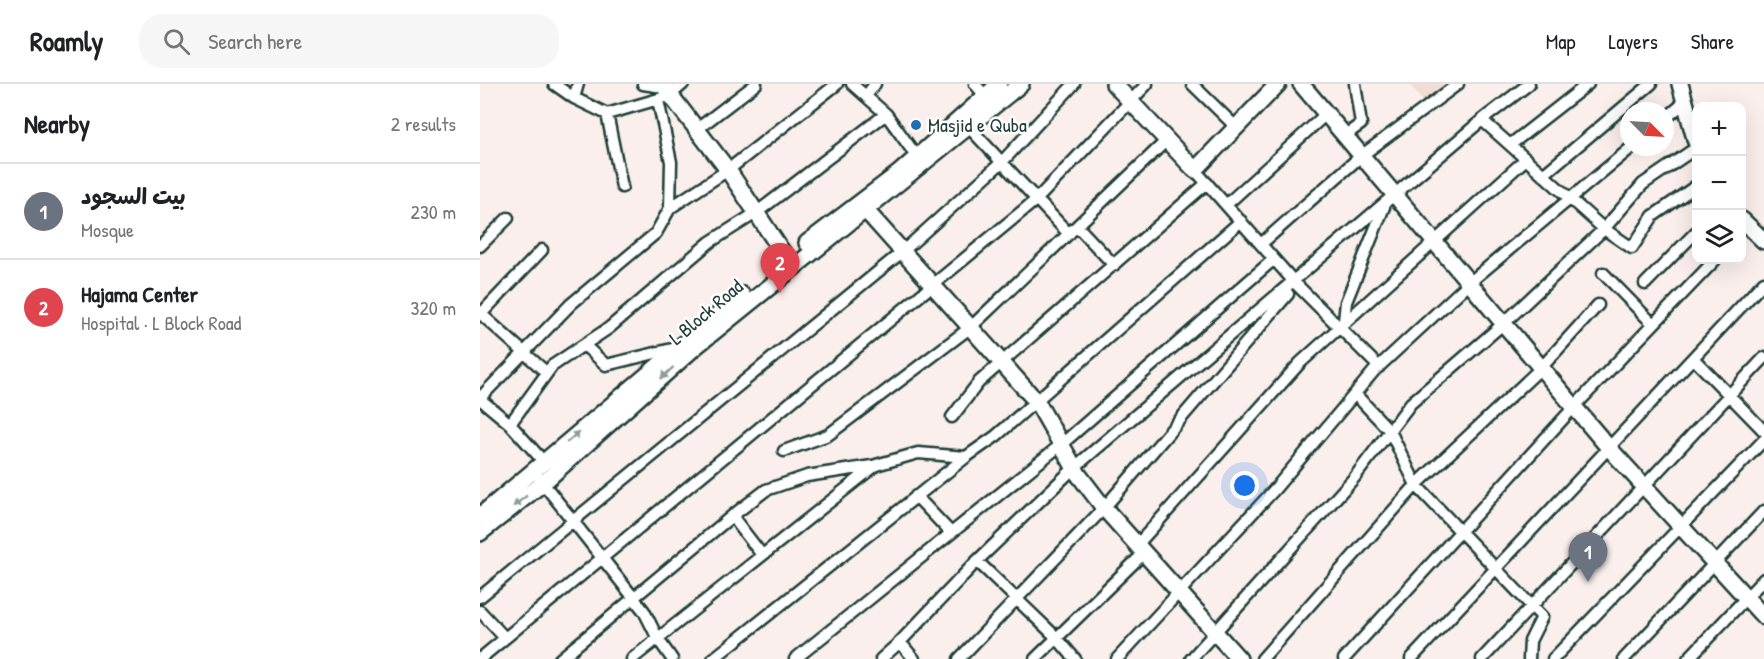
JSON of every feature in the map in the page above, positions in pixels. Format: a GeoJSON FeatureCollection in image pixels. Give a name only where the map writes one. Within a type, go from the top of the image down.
{"type":"FeatureCollection","features":[{"type":"Feature","properties":{"kind":"street"},"geometry":{"type":"LineString","coordinates":[[554,84],[574,98],[607,114],[683,84]]}},
{"type":"Feature","properties":{"kind":"street"},"geometry":{"type":"LineString","coordinates":[[574,98],[578,84]]}},
{"type":"Feature","properties":{"kind":"street"},"geometry":{"type":"LineString","coordinates":[[643,84],[663,92],[696,130],[728,170],[787,259]]}},
{"type":"Feature","properties":{"kind":"street"},"geometry":{"type":"LineString","coordinates":[[696,130],[756,84]]}},
{"type":"Feature","properties":{"kind":"street"},"geometry":{"type":"LineString","coordinates":[[672,659],[658,639],[644,611],[543,483],[538,466],[510,424],[480,398],[571,304],[656,233],[670,208],[728,170],[837,84]]}},
{"type":"Feature","properties":{"kind":"street"},"geometry":{"type":"LineString","coordinates":[[852,84],[886,114],[917,158]]}},
{"type":"Feature","properties":{"kind":"street"},"geometry":{"type":"LineString","coordinates":[[866,96],[874,84]]}},
{"type":"Feature","properties":{"kind":"street"},"geometry":{"type":"LineString","coordinates":[[975,84],[986,97]]}},
{"type":"Feature","properties":{"kind":"street","name":"L Block Road"},"geometry":{"type":"LineString","coordinates":[[480,533],[543,483],[695,347],[965,123],[999,84]]}},
{"type":"Feature","properties":{"kind":"street","name":"L Block Road"},"geometry":{"type":"LineString","coordinates":[[480,516],[676,348],[787,259],[863,207],[917,158],[1021,84]]}},
{"type":"Feature","properties":{"kind":"street"},"geometry":{"type":"LineString","coordinates":[[480,597],[902,252],[1002,162],[1074,84]]}},
{"type":"Feature","properties":{"kind":"street"},"geometry":{"type":"LineString","coordinates":[[1114,84],[1207,183],[1295,282],[1341,323],[1379,367]]}},
{"type":"Feature","properties":{"kind":"street"},"geometry":{"type":"LineString","coordinates":[[481,658],[1037,199],[1147,84]]}},
{"type":"Feature","properties":{"kind":"street"},"geometry":{"type":"LineString","coordinates":[[1192,84],[1236,127]]}},
{"type":"Feature","properties":{"kind":"street"},"geometry":{"type":"LineString","coordinates":[[1301,84],[1361,156],[1390,200],[1434,242],[1609,448],[1764,617]]}},
{"type":"Feature","properties":{"kind":"street"},"geometry":{"type":"LineString","coordinates":[[1344,136],[1361,124],[1355,84]]}},
{"type":"Feature","properties":{"kind":"street"},"geometry":{"type":"LineString","coordinates":[[1261,244],[1361,156],[1458,84]]}},
{"type":"Feature","properties":{"kind":"street"},"geometry":{"type":"LineString","coordinates":[[881,659],[977,561],[1075,467],[1295,282],[1482,120],[1529,84]]}},
{"type":"Feature","properties":{"kind":"street"},"geometry":{"type":"LineString","coordinates":[[1510,145],[1588,84]]}},
{"type":"Feature","properties":{"kind":"street"},"geometry":{"type":"LineString","coordinates":[[1543,175],[1652,84]]}},
{"type":"Feature","properties":{"kind":"street"},"geometry":{"type":"LineString","coordinates":[[1680,84],[1692,127]]}},
{"type":"Feature","properties":{"kind":"street"},"geometry":{"type":"LineString","coordinates":[[1195,170],[1271,86]]}},
{"type":"Feature","properties":{"kind":"street"},"geometry":{"type":"LineString","coordinates":[[663,92],[671,162],[670,208]]}},
{"type":"Feature","properties":{"kind":"street"},"geometry":{"type":"LineString","coordinates":[[1674,111],[1685,102]]}},
{"type":"Feature","properties":{"kind":"street"},"geometry":{"type":"LineString","coordinates":[[607,114],[622,187]]}},
{"type":"Feature","properties":{"kind":"street"},"geometry":{"type":"LineString","coordinates":[[510,424],[552,366],[609,328],[710,242],[756,213],[886,114]]}},
{"type":"Feature","properties":{"kind":"street"},"geometry":{"type":"LineString","coordinates":[[1226,205],[1326,114]]}},
{"type":"Feature","properties":{"kind":"street"},"geometry":{"type":"LineString","coordinates":[[1482,120],[1604,229],[1632,248],[1653,216],[1692,189]]}},
{"type":"Feature","properties":{"kind":"street"},"geometry":{"type":"LineString","coordinates":[[965,123],[1037,199],[1113,265]]}},
{"type":"Feature","properties":{"kind":"street"},"geometry":{"type":"LineString","coordinates":[[784,451],[828,435],[971,327],[1167,140]]}},
{"type":"Feature","properties":{"kind":"street"},"geometry":{"type":"LineString","coordinates":[[1191,659],[1354,478],[1411,403],[1503,324],[1604,229],[1642,184],[1692,151]]}},
{"type":"Feature","properties":{"kind":"street"},"geometry":{"type":"LineString","coordinates":[[1117,659],[1274,490],[1379,367],[1469,283],[1621,156]]}},
{"type":"Feature","properties":{"kind":"street"},"geometry":{"type":"LineString","coordinates":[[1035,659],[1142,548],[1300,363],[1341,323],[1526,159]]}},
{"type":"Feature","properties":{"kind":"street"},"geometry":{"type":"LineString","coordinates":[[952,417],[979,382],[1207,183]]}},
{"type":"Feature","properties":{"kind":"street"},"geometry":{"type":"LineString","coordinates":[[1341,323],[1346,302],[1390,200]]}},
{"type":"Feature","properties":{"kind":"street"},"geometry":{"type":"LineString","coordinates":[[863,207],[1037,402],[1075,467],[1104,508],[1239,659]]}},
{"type":"Feature","properties":{"kind":"street"},"geometry":{"type":"LineString","coordinates":[[480,246],[508,218]]}},
{"type":"Feature","properties":{"kind":"street"},"geometry":{"type":"LineString","coordinates":[[713,659],[1037,402],[1241,221]]}},
{"type":"Feature","properties":{"kind":"street"},"geometry":{"type":"LineString","coordinates":[[1746,228],[1764,241]]}},
{"type":"Feature","properties":{"kind":"street"},"geometry":{"type":"LineString","coordinates":[[1645,284],[1692,236]]}},
{"type":"Feature","properties":{"kind":"street"},"geometry":{"type":"LineString","coordinates":[[542,250],[481,315],[547,373]]}},
{"type":"Feature","properties":{"kind":"street"},"geometry":{"type":"LineString","coordinates":[[795,659],[1063,443],[1274,259]]}},
{"type":"Feature","properties":{"kind":"street"},"geometry":{"type":"LineString","coordinates":[[1344,659],[1574,407],[1711,264]]}},
{"type":"Feature","properties":{"kind":"street"},"geometry":{"type":"LineString","coordinates":[[1603,273],[1653,324]]}},
{"type":"Feature","properties":{"kind":"street"},"geometry":{"type":"LineString","coordinates":[[959,659],[1104,508],[1295,282]]}},
{"type":"Feature","properties":{"kind":"street"},"geometry":{"type":"LineString","coordinates":[[1411,659],[1764,282]]}},
{"type":"Feature","properties":{"kind":"street"},"geometry":{"type":"LineString","coordinates":[[1262,659],[1416,485],[1541,368],[1598,305]]}},
{"type":"Feature","properties":{"kind":"street"},"geometry":{"type":"LineString","coordinates":[[584,345],[606,365],[676,348]]}},
{"type":"Feature","properties":{"kind":"street"},"geometry":{"type":"LineString","coordinates":[[1693,358],[1764,431]]}},
{"type":"Feature","properties":{"kind":"street"},"geometry":{"type":"LineString","coordinates":[[1482,659],[1764,358]]}},
{"type":"Feature","properties":{"kind":"street"},"geometry":{"type":"LineString","coordinates":[[1355,394],[1390,430],[1416,485],[1542,617],[1530,641],[1529,659]]}},
{"type":"Feature","properties":{"kind":"street"},"geometry":{"type":"LineString","coordinates":[[1553,659],[1764,440]]}},
{"type":"Feature","properties":{"kind":"street"},"geometry":{"type":"LineString","coordinates":[[561,659],[633,596],[766,490],[807,476],[876,465],[918,453],[966,457]]}},
{"type":"Feature","properties":{"kind":"street"},"geometry":{"type":"LineString","coordinates":[[632,659],[876,465]]}},
{"type":"Feature","properties":{"kind":"street"},"geometry":{"type":"LineString","coordinates":[[916,496],[951,533]]}},
{"type":"Feature","properties":{"kind":"street"},"geometry":{"type":"LineString","coordinates":[[1624,659],[1764,511]]}},
{"type":"Feature","properties":{"kind":"street"},"geometry":{"type":"LineString","coordinates":[[732,516],[762,555]]}},
{"type":"Feature","properties":{"kind":"street"},"geometry":{"type":"LineString","coordinates":[[977,561],[1056,637],[1075,659]]}},
{"type":"Feature","properties":{"kind":"street"},"geometry":{"type":"LineString","coordinates":[[1688,659],[1764,579]]}},
{"type":"Feature","properties":{"kind":"street"},"geometry":{"type":"LineString","coordinates":[[480,611],[505,638]]}},
{"type":"Feature","properties":{"kind":"street"},"geometry":{"type":"LineString","coordinates":[[900,642],[914,659]]}},
{"type":"Feature","properties":{"kind":"shaded area"},"geometry":{"type":"Polygon","coordinates":[[[1409,84],[1458,84],[1427,107],[1409,84]]]}},
{"type":"Feature","properties":{"kind":"place","name":"Masjid e Quba"},"geometry":{"type":"Point","coordinates":[916,125]}},
{"type":"Feature","properties":{"kind":"place","name":"Hajama Center"},"geometry":{"type":"Point","coordinates":[780,293]}},
{"type":"Feature","properties":{"kind":"place","name":"بیت السجود"},"geometry":{"type":"Point","coordinates":[1588,582]}}]}
